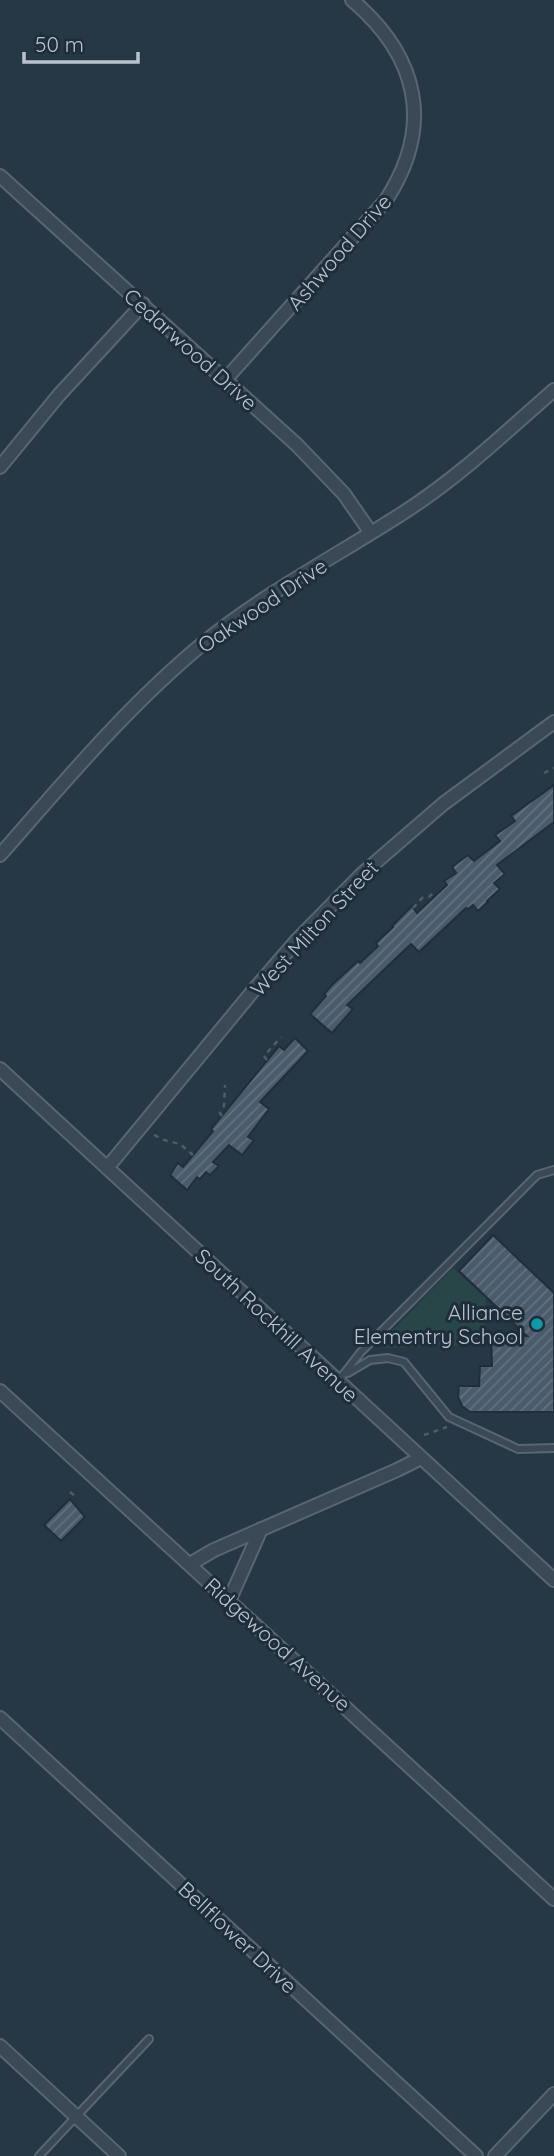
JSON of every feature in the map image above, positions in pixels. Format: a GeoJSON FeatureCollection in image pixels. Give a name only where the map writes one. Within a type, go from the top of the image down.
{"type":"FeatureCollection","features":[{"type":"Feature","properties":{"kind":"street","name":"Ashwood Drive"},"geometry":{"type":"LineString","coordinates":[[225,380],[386,201],[407,159],[414,125],[414,102],[409,79],[396,47],[382,28],[352,0]]}},
{"type":"Feature","properties":{"kind":"street","name":"Cedarwood Drive"},"geometry":{"type":"LineString","coordinates":[[0,176],[321,468],[344,494],[371,533]]}},
{"type":"Feature","properties":{"kind":"street"},"geometry":{"type":"LineString","coordinates":[[0,467],[59,395],[143,304]]}},
{"type":"Feature","properties":{"kind":"street","name":"Oakwood Drive"},"geometry":{"type":"LineString","coordinates":[[0,855],[107,733],[173,669],[235,620],[435,491],[554,390]]}},
{"type":"Feature","properties":{"kind":"street","name":"West Milton Street"},"geometry":{"type":"LineString","coordinates":[[107,1168],[272,969],[362,874],[443,804],[554,722]]}},
{"type":"Feature","properties":{"kind":"street","name":"South Rockhill Avenue"},"geometry":{"type":"LineString","coordinates":[[0,1069],[554,1580]]}},
{"type":"Feature","properties":{"kind":"street","name":"Ridgewood Avenue"},"geometry":{"type":"LineString","coordinates":[[0,1391],[554,1899]]}},
{"type":"Feature","properties":{"kind":"street"},"geometry":{"type":"LineString","coordinates":[[190,1564],[214,1550],[421,1458]]}},
{"type":"Feature","properties":{"kind":"street"},"geometry":{"type":"LineString","coordinates":[[229,1601],[261,1529]]}},
{"type":"Feature","properties":{"kind":"street","name":"Bellflower Drive"},"geometry":{"type":"LineString","coordinates":[[0,1718],[476,2156]]}},
{"type":"Feature","properties":{"kind":"street"},"geometry":{"type":"LineString","coordinates":[[0,2046],[119,2156]]}},
{"type":"Feature","properties":{"kind":"street"},"geometry":{"type":"LineString","coordinates":[[495,2156],[554,2094]]}},
{"type":"Feature","properties":{"kind":"lane"},"geometry":{"type":"LineString","coordinates":[[338,1382],[360,1353],[537,1175],[554,1170]]}},
{"type":"Feature","properties":{"kind":"lane"},"geometry":{"type":"LineString","coordinates":[[338,1382],[353,1369],[370,1360],[388,1358],[404,1362],[449,1417],[518,1449],[554,1448]]}},
{"type":"Feature","properties":{"kind":"lane"},"geometry":{"type":"LineString","coordinates":[[39,2156],[149,2039]]}},
{"type":"Feature","properties":{"kind":"path"},"geometry":{"type":"LineString","coordinates":[[544,773],[554,768]]}},
{"type":"Feature","properties":{"kind":"path"},"geometry":{"type":"LineString","coordinates":[[413,908],[422,898],[429,897],[434,892]]}},
{"type":"Feature","properties":{"kind":"path"},"geometry":{"type":"LineString","coordinates":[[267,1060],[264,1056],[281,1037]]}},
{"type":"Feature","properties":{"kind":"path"},"geometry":{"type":"LineString","coordinates":[[222,1115],[220,1113],[224,1106],[225,1085]]}},
{"type":"Feature","properties":{"kind":"path"},"geometry":{"type":"LineString","coordinates":[[155,1135],[180,1144],[193,1155]]}},
{"type":"Feature","properties":{"kind":"path"},"geometry":{"type":"LineString","coordinates":[[424,1435],[448,1427]]}},
{"type":"Feature","properties":{"kind":"path"},"geometry":{"type":"LineString","coordinates":[[70,1492],[75,1496]]}},
{"type":"Feature","properties":{"kind":"green space"},"geometry":{"type":"Polygon","coordinates":[[[453,1268],[486,1298],[485,1345],[383,1348],[383,1340],[453,1268]]]}},
{"type":"Feature","properties":{"kind":"building"},"geometry":{"type":"Polygon","coordinates":[[[554,785],[554,822],[497,865],[505,874],[494,883],[500,889],[488,902],[478,911],[473,905],[466,908],[419,952],[411,944],[347,1005],[353,1009],[332,1033],[310,1014],[333,984],[378,946],[376,943],[412,906],[417,913],[447,885],[444,881],[456,873],[452,867],[468,855],[474,861],[500,841],[495,835],[515,821],[511,816],[554,785]]]}},
{"type":"Feature","properties":{"kind":"building"},"geometry":{"type":"Polygon","coordinates":[[[295,1038],[308,1051],[260,1102],[269,1109],[248,1137],[254,1140],[242,1155],[229,1145],[213,1162],[219,1166],[210,1175],[206,1172],[200,1179],[197,1177],[187,1190],[170,1175],[178,1163],[183,1167],[279,1046],[284,1050],[295,1038]]]}},
{"type":"Feature","properties":{"kind":"building","name":"Alliance Elementry School"},"geometry":{"type":"Polygon","coordinates":[[[493,1235],[554,1293],[554,1412],[470,1412],[462,1406],[458,1397],[459,1386],[479,1386],[480,1366],[492,1366],[491,1337],[527,1336],[459,1271],[493,1235]]]}},
{"type":"Feature","properties":{"kind":"building"},"geometry":{"type":"Polygon","coordinates":[[[70,1499],[85,1517],[61,1541],[44,1525],[70,1499]]]}},
{"type":"Feature","properties":{"kind":"place","name":"Alliance Elementry School"},"geometry":{"type":"Point","coordinates":[537,1324]}}]}
